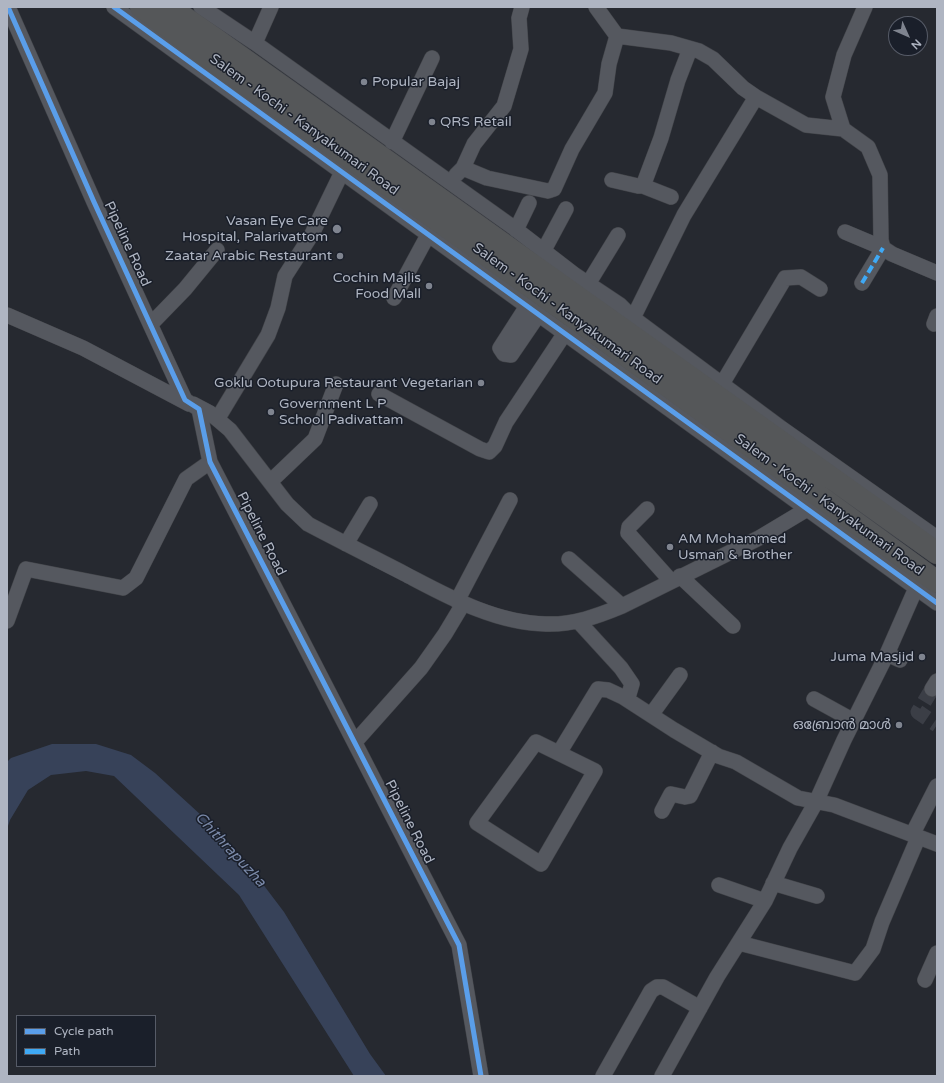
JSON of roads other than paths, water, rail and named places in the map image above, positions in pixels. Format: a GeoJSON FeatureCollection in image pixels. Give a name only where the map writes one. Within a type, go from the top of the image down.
{"type":"FeatureCollection","features":[{"type":"Feature","properties":{"kind":"highway","name":"Salem - Kochi - Kanyakumari Road"},"geometry":{"type":"LineString","coordinates":[[141,7],[205,41],[520,240],[937,553]]}},
{"type":"Feature","properties":{"kind":"highway","name":"Salem - Kochi - Kanyakumari Road"},"geometry":{"type":"LineString","coordinates":[[169,7],[205,41],[586,338],[699,410],[815,504],[937,582]]}},
{"type":"Feature","properties":{"kind":"highway"},"geometry":{"type":"LineString","coordinates":[[699,410],[717,389]]}},
{"type":"Feature","properties":{"kind":"street","name":"Pipeline Road"},"geometry":{"type":"LineString","coordinates":[[8,7],[94,202],[185,400]]}},
{"type":"Feature","properties":{"kind":"street","name":"Salem - Kochi - Kanyakumari Road"},"geometry":{"type":"LineString","coordinates":[[114,7],[205,41],[201,7]]}},
{"type":"Feature","properties":{"kind":"street"},"geometry":{"type":"LineString","coordinates":[[255,43],[270,7]]}},
{"type":"Feature","properties":{"kind":"street"},"geometry":{"type":"LineString","coordinates":[[449,183],[462,168],[474,144],[504,106],[521,49],[519,18],[522,7]]}},
{"type":"Feature","properties":{"kind":"street"},"geometry":{"type":"LineString","coordinates":[[596,7],[617,36],[671,43],[699,51],[713,59],[743,88],[756,97],[806,125],[843,129],[868,147],[880,174],[881,240],[883,248],[862,283]]}},
{"type":"Feature","properties":{"kind":"street"},"geometry":{"type":"LineString","coordinates":[[843,129],[833,97],[844,55],[865,7]]}},
{"type":"Feature","properties":{"kind":"street"},"geometry":{"type":"LineString","coordinates":[[462,168],[487,178],[548,191],[554,189],[572,149],[604,94],[609,64],[617,36]]}},
{"type":"Feature","properties":{"kind":"street"},"geometry":{"type":"LineString","coordinates":[[205,41],[255,43],[449,183],[520,240],[544,250],[588,284],[620,306],[717,389],[781,428],[937,538]]}},
{"type":"Feature","properties":{"kind":"street"},"geometry":{"type":"LineString","coordinates":[[205,41],[342,172],[565,333],[586,338],[815,504],[937,604]]}},
{"type":"Feature","properties":{"kind":"street"},"geometry":{"type":"LineString","coordinates":[[643,186],[661,138],[678,80],[690,49]]}},
{"type":"Feature","properties":{"kind":"street"},"geometry":{"type":"LineString","coordinates":[[392,142],[432,58]]}},
{"type":"Feature","properties":{"kind":"street"},"geometry":{"type":"LineString","coordinates":[[633,318],[684,215],[756,97]]}},
{"type":"Feature","properties":{"kind":"street"},"geometry":{"type":"LineString","coordinates":[[218,418],[268,334],[278,308],[285,276],[312,234],[342,172]]}},
{"type":"Feature","properties":{"kind":"street"},"geometry":{"type":"LineString","coordinates":[[612,180],[643,186],[671,197]]}},
{"type":"Feature","properties":{"kind":"street"},"geometry":{"type":"LineString","coordinates":[[520,240],[529,203]]}},
{"type":"Feature","properties":{"kind":"street"},"geometry":{"type":"LineString","coordinates":[[544,250],[566,209]]}},
{"type":"Feature","properties":{"kind":"street"},"geometry":{"type":"LineString","coordinates":[[845,232],[937,273]]}},
{"type":"Feature","properties":{"kind":"street"},"geometry":{"type":"LineString","coordinates":[[394,298],[428,235]]}},
{"type":"Feature","properties":{"kind":"street"},"geometry":{"type":"LineString","coordinates":[[588,284],[618,235]]}},
{"type":"Feature","properties":{"kind":"street"},"geometry":{"type":"LineString","coordinates":[[151,324],[185,288],[217,250]]}},
{"type":"Feature","properties":{"kind":"street"},"geometry":{"type":"LineString","coordinates":[[717,389],[785,278],[801,277],[820,289]]}},
{"type":"Feature","properties":{"kind":"street"},"geometry":{"type":"LineString","coordinates":[[7,315],[83,348],[199,409]]}},
{"type":"Feature","properties":{"kind":"street"},"geometry":{"type":"LineString","coordinates":[[379,394],[480,449],[489,452],[495,446],[506,422],[565,333]]}},
{"type":"Feature","properties":{"kind":"street"},"geometry":{"type":"LineString","coordinates":[[271,481],[315,439],[336,384]]}},
{"type":"Feature","properties":{"kind":"street"},"geometry":{"type":"LineString","coordinates":[[185,400],[218,418],[230,430],[271,481],[287,504],[308,524],[460,603],[501,618],[546,624],[578,621],[622,606],[759,538],[815,504]]}},
{"type":"Feature","properties":{"kind":"street"},"geometry":{"type":"LineString","coordinates":[[185,400],[199,409]]}},
{"type":"Feature","properties":{"kind":"street","name":"Pipeline Road"},"geometry":{"type":"LineString","coordinates":[[199,409],[210,462],[459,945],[481,1076]]}},
{"type":"Feature","properties":{"kind":"street"},"geometry":{"type":"LineString","coordinates":[[7,621],[13,587],[26,569],[123,588],[136,578],[186,479],[210,462]]}},
{"type":"Feature","properties":{"kind":"street"},"geometry":{"type":"LineString","coordinates":[[354,742],[421,668],[445,634],[510,500]]}},
{"type":"Feature","properties":{"kind":"street"},"geometry":{"type":"LineString","coordinates":[[346,544],[370,504]]}},
{"type":"Feature","properties":{"kind":"street"},"geometry":{"type":"LineString","coordinates":[[647,509],[629,527],[628,533],[675,579],[733,626]]}},
{"type":"Feature","properties":{"kind":"street"},"geometry":{"type":"LineString","coordinates":[[569,559],[622,606]]}},
{"type":"Feature","properties":{"kind":"street"},"geometry":{"type":"LineString","coordinates":[[662,1076],[700,1008],[765,901],[790,848],[816,802],[854,721],[894,657],[916,588]]}},
{"type":"Feature","properties":{"kind":"street"},"geometry":{"type":"LineString","coordinates":[[578,621],[621,668],[632,684],[629,694],[623,697]]}},
{"type":"Feature","properties":{"kind":"street"},"geometry":{"type":"LineString","coordinates":[[651,715],[680,675]]}},
{"type":"Feature","properties":{"kind":"street"},"geometry":{"type":"LineString","coordinates":[[559,753],[598,689],[608,690],[623,697],[712,752],[736,762],[798,798],[834,805],[915,837],[937,844]]}},
{"type":"Feature","properties":{"kind":"street"},"geometry":{"type":"LineString","coordinates":[[814,699],[854,721]]}},
{"type":"Feature","properties":{"kind":"street"},"geometry":{"type":"LineString","coordinates":[[536,742],[559,753],[595,771],[541,864],[477,823],[536,742]]}},
{"type":"Feature","properties":{"kind":"street"},"geometry":{"type":"LineString","coordinates":[[662,811],[671,794],[685,797],[690,796],[712,752]]}},
{"type":"Feature","properties":{"kind":"street"},"geometry":{"type":"LineString","coordinates":[[739,943],[855,973],[873,949],[915,837],[937,786]]}},
{"type":"Feature","properties":{"kind":"street"},"geometry":{"type":"LineString","coordinates":[[773,883],[817,896]]}},
{"type":"Feature","properties":{"kind":"street"},"geometry":{"type":"LineString","coordinates":[[718,885],[765,901]]}},
{"type":"Feature","properties":{"kind":"street"},"geometry":{"type":"LineString","coordinates":[[925,980],[937,953]]}},
{"type":"Feature","properties":{"kind":"street"},"geometry":{"type":"LineString","coordinates":[[602,1076],[651,991],[657,987],[663,987],[700,1008]]}},
{"type":"Feature","properties":{"kind":"water","name":"Chithrapuzha"},"geometry":{"type":"Polygon","coordinates":[[[52,744],[96,744],[131,755],[155,773],[213,826],[259,879],[284,912],[370,1054],[386,1076],[354,1076],[239,895],[114,776],[86,771],[51,775],[28,790],[10,820],[7,829],[7,762],[11,758],[52,744]]]}},
{"type":"Feature","properties":{"kind":"tunnel"},"geometry":{"type":"LineString","coordinates":[[932,689],[918,712],[937,725]]}},
{"type":"Feature","properties":{"kind":"place","name":"Popular Bajaj"},"geometry":{"type":"Point","coordinates":[364,82]}},
{"type":"Feature","properties":{"kind":"place","name":"QRS Retail"},"geometry":{"type":"Point","coordinates":[432,122]}},
{"type":"Feature","properties":{"kind":"place","name":"Vasan Eye Care Hospital, Palarivattom"},"geometry":{"type":"Point","coordinates":[337,229]}},
{"type":"Feature","properties":{"kind":"place","name":"Zaatar Arabic Restaurant"},"geometry":{"type":"Point","coordinates":[340,256]}},
{"type":"Feature","properties":{"kind":"place","name":"Cochin Majlis Food Mall"},"geometry":{"type":"Point","coordinates":[429,286]}},
{"type":"Feature","properties":{"kind":"place","name":"Goklu Ootupura Restaurant Vegetarian"},"geometry":{"type":"Point","coordinates":[481,383]}},
{"type":"Feature","properties":{"kind":"place","name":"Government L P School Padivattam"},"geometry":{"type":"Point","coordinates":[271,412]}},
{"type":"Feature","properties":{"kind":"place","name":"AM Mohammed Usman & Brother"},"geometry":{"type":"Point","coordinates":[670,547]}},
{"type":"Feature","properties":{"kind":"place","name":"Juma Masjid"},"geometry":{"type":"Point","coordinates":[922,657]}},
{"type":"Feature","properties":{"kind":"place","name":"ഒബ്രോൻ മാൾ"},"geometry":{"type":"Point","coordinates":[899,725]}}]}
